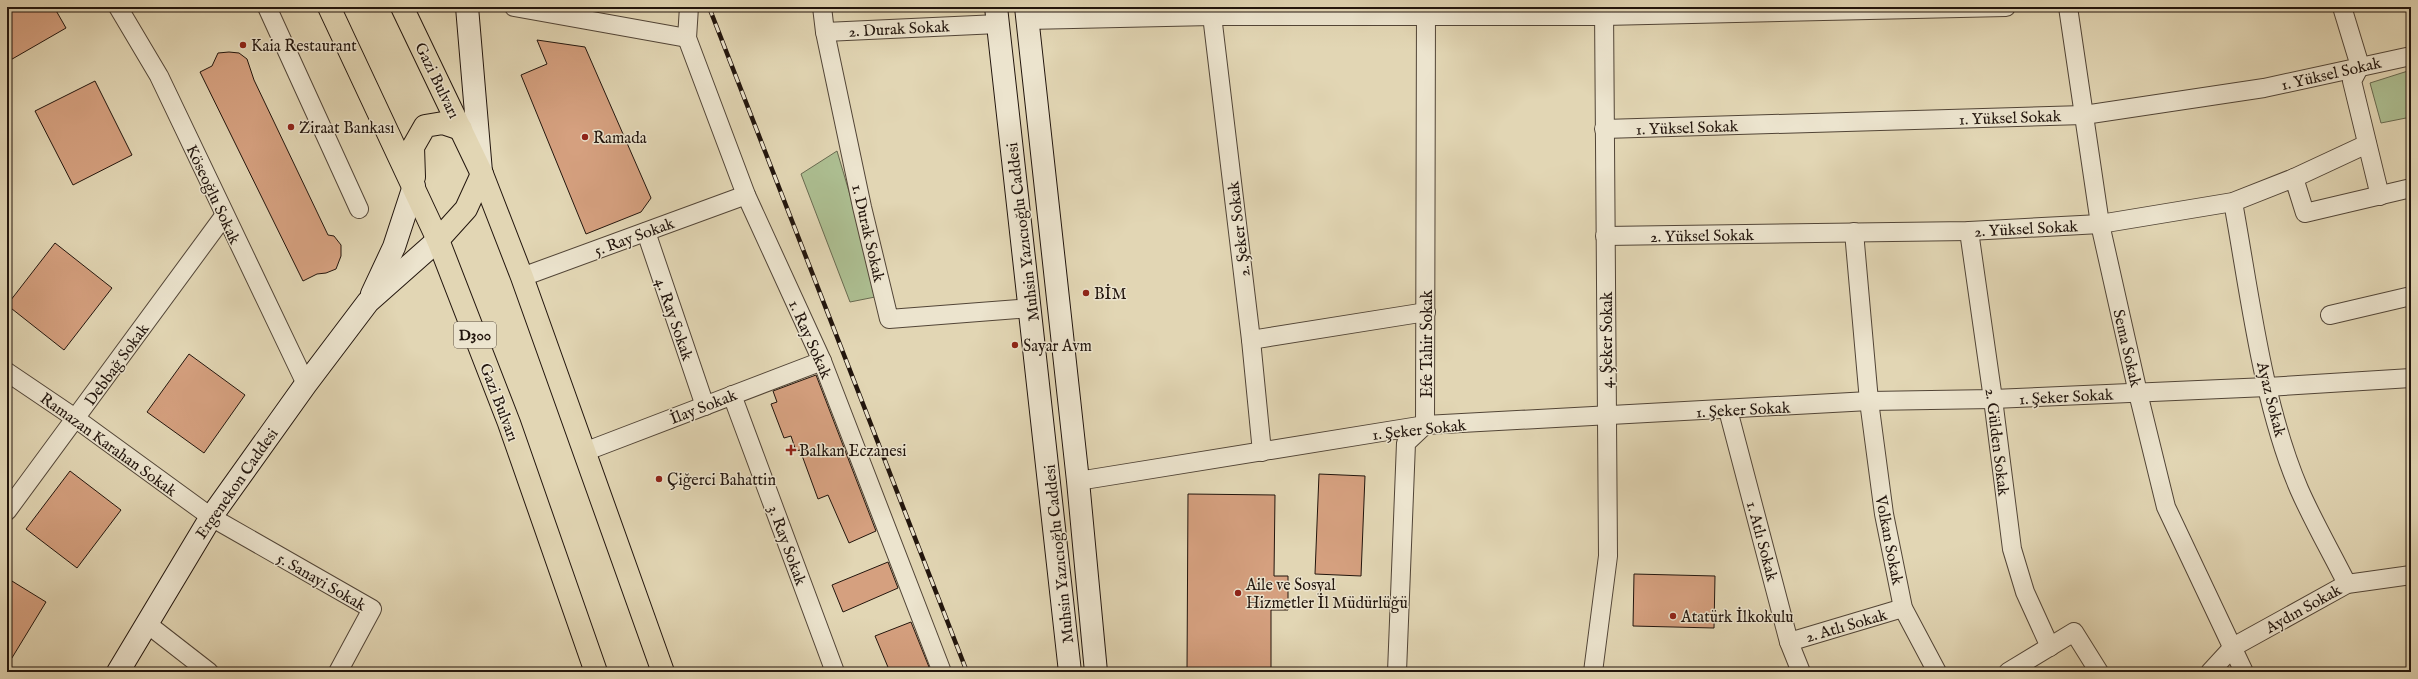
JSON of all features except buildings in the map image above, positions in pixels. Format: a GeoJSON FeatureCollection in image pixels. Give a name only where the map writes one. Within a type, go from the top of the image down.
{"type":"FeatureCollection","features":[{"type":"Feature","properties":{"kind":"highway","name":"Gazi Bulvarı"},"geometry":{"type":"LineString","coordinates":[[329,7],[438,240],[509,423],[596,672]]}},
{"type":"Feature","properties":{"kind":"highway","name":"Gazi Bulvarı"},"geometry":{"type":"LineString","coordinates":[[402,7],[482,174],[522,277],[663,672]]}},
{"type":"Feature","properties":{"kind":"highway"},"geometry":{"type":"LineString","coordinates":[[414,186],[413,147],[425,126],[443,123],[461,129]]}},
{"type":"Feature","properties":{"kind":"highway"},"geometry":{"type":"LineString","coordinates":[[438,240],[466,209],[482,174]]}},
{"type":"Feature","properties":{"kind":"street","name":"Köseoğlu Sokak"},"geometry":{"type":"LineString","coordinates":[[118,7],[159,76],[224,216],[306,384]]}},
{"type":"Feature","properties":{"kind":"street"},"geometry":{"type":"LineString","coordinates":[[267,7],[359,209]]}},
{"type":"Feature","properties":{"kind":"street"},"geometry":{"type":"LineString","coordinates":[[467,7],[482,174]]}},
{"type":"Feature","properties":{"kind":"street"},"geometry":{"type":"LineString","coordinates":[[514,7],[586,13],[687,38]]}},
{"type":"Feature","properties":{"kind":"street","name":"1. Ray Sokak"},"geometry":{"type":"LineString","coordinates":[[689,7],[687,38],[746,195],[822,361],[942,672]]}},
{"type":"Feature","properties":{"kind":"street","name":"1. Durak Sokak"},"geometry":{"type":"LineString","coordinates":[[822,7],[825,32],[862,208],[889,319],[1031,308]]}},
{"type":"Feature","properties":{"kind":"street"},"geometry":{"type":"LineString","coordinates":[[1027,13],[1426,11],[1604,12],[2006,7]]}},
{"type":"Feature","properties":{"kind":"street","name":"Sema Sokak"},"geometry":{"type":"LineString","coordinates":[[2068,7],[2100,224],[2138,393],[2166,507],[2244,672]]}},
{"type":"Feature","properties":{"kind":"street"},"geometry":{"type":"LineString","coordinates":[[2342,7],[2360,66],[2352,81],[2380,196]]}},
{"type":"Feature","properties":{"kind":"street","name":"Efe Tahir Sokak"},"geometry":{"type":"LineString","coordinates":[[1425,425],[1426,11]]}},
{"type":"Feature","properties":{"kind":"street","name":"2. Şeker Sokak"},"geometry":{"type":"LineString","coordinates":[[1211,12],[1251,340],[1262,452]]}},
{"type":"Feature","properties":{"kind":"street","name":"4. Şeker Sokak"},"geometry":{"type":"LineString","coordinates":[[1593,672],[1608,556],[1604,12]]}},
{"type":"Feature","properties":{"kind":"street","name":"Muhsin Yazıcıoğlu Caddesi"},"geometry":{"type":"LineString","coordinates":[[1027,13],[1078,481],[1096,672]]}},
{"type":"Feature","properties":{"kind":"street","name":"2. Durak Sokak"},"geometry":{"type":"LineString","coordinates":[[825,32],[997,15]]}},
{"type":"Feature","properties":{"kind":"street","name":"Muhsin Yazıcıoğlu Caddesi"},"geometry":{"type":"LineString","coordinates":[[997,15],[1031,308],[1070,672]]}},
{"type":"Feature","properties":{"kind":"street","name":"1. Yüksel Sokak"},"geometry":{"type":"LineString","coordinates":[[1604,129],[2084,115],[2264,88],[2411,56]]}},
{"type":"Feature","properties":{"kind":"street","name":"2. Yüksel Sokak"},"geometry":{"type":"LineString","coordinates":[[1605,236],[1969,231],[2100,224],[2233,202],[2294,178],[2367,144]]}},
{"type":"Feature","properties":{"kind":"street"},"geometry":{"type":"LineString","coordinates":[[2294,178],[2305,213],[2411,188]]}},
{"type":"Feature","properties":{"kind":"street"},"geometry":{"type":"LineString","coordinates":[[368,302],[394,247],[414,186]]}},
{"type":"Feature","properties":{"kind":"street","name":"5. Ray Sokak"},"geometry":{"type":"LineString","coordinates":[[522,277],[746,195]]}},
{"type":"Feature","properties":{"kind":"street","name":"Ayaz Sokak"},"geometry":{"type":"LineString","coordinates":[[2233,202],[2267,387],[2278,427],[2299,488],[2347,584]]}},
{"type":"Feature","properties":{"kind":"street","name":"Debbağ Sokak"},"geometry":{"type":"LineString","coordinates":[[7,511],[224,216]]}},
{"type":"Feature","properties":{"kind":"street","name":"2. Gülden Sokak"},"geometry":{"type":"LineString","coordinates":[[1969,231],[1993,399],[2012,549],[2025,592],[2050,647]]}},
{"type":"Feature","properties":{"kind":"street","name":"4. Ray Sokak"},"geometry":{"type":"LineString","coordinates":[[646,232],[705,406]]}},
{"type":"Feature","properties":{"kind":"street","name":"Volkan Sokak"},"geometry":{"type":"LineString","coordinates":[[1854,232],[1869,401],[1884,514],[1903,608],[1937,672]]}},
{"type":"Feature","properties":{"kind":"street"},"geometry":{"type":"LineString","coordinates":[[368,302],[438,240]]}},
{"type":"Feature","properties":{"kind":"street"},"geometry":{"type":"LineString","coordinates":[[2330,315],[2411,296]]}},
{"type":"Feature","properties":{"kind":"street","name":"Ergenekon Caddesi"},"geometry":{"type":"LineString","coordinates":[[118,672],[146,623],[211,517],[306,384],[368,302]]}},
{"type":"Feature","properties":{"kind":"street"},"geometry":{"type":"LineString","coordinates":[[1251,340],[1426,312]]}},
{"type":"Feature","properties":{"kind":"street","name":"İlay Sokak"},"geometry":{"type":"LineString","coordinates":[[584,452],[822,361]]}},
{"type":"Feature","properties":{"kind":"street","name":"Ramazan Karahan Sokak"},"geometry":{"type":"LineString","coordinates":[[7,372],[75,418],[211,517]]}},
{"type":"Feature","properties":{"kind":"street","name":"1. Şeker Sokak"},"geometry":{"type":"LineString","coordinates":[[1078,481],[1425,425],[1728,410],[1869,401],[1993,399],[2138,393],[2411,378]]}},
{"type":"Feature","properties":{"kind":"street","name":"3. Ray Sokak"},"geometry":{"type":"LineString","coordinates":[[732,395],[835,672]]}},
{"type":"Feature","properties":{"kind":"street","name":"1. Atlı Sokak"},"geometry":{"type":"LineString","coordinates":[[1728,410],[1789,642],[1800,672]]}},
{"type":"Feature","properties":{"kind":"street"},"geometry":{"type":"LineString","coordinates":[[1397,672],[1406,443],[1425,425]]}},
{"type":"Feature","properties":{"kind":"street","name":"5. Sanayi Sokak"},"geometry":{"type":"LineString","coordinates":[[211,517],[372,609],[338,672]]}},
{"type":"Feature","properties":{"kind":"street","name":"Aydın Sokak"},"geometry":{"type":"LineString","coordinates":[[2210,672],[2233,646],[2347,584],[2411,575]]}},
{"type":"Feature","properties":{"kind":"street","name":"2. Atlı Sokak"},"geometry":{"type":"LineString","coordinates":[[1789,642],[1903,608]]}},
{"type":"Feature","properties":{"kind":"street"},"geometry":{"type":"LineString","coordinates":[[146,623],[209,672]]}},
{"type":"Feature","properties":{"kind":"street"},"geometry":{"type":"LineString","coordinates":[[2008,672],[2074,632],[2100,672]]}},
{"type":"Feature","properties":{"kind":"green space"},"geometry":{"type":"Polygon","coordinates":[[[2411,70],[2411,117],[2381,123],[2370,83],[2411,70]]]}},
{"type":"Feature","properties":{"kind":"green space"},"geometry":{"type":"Polygon","coordinates":[[[837,151],[880,296],[850,302],[801,174],[837,151]]]}},
{"type":"Feature","properties":{"kind":"railway"},"geometry":{"type":"LineString","coordinates":[[709,7],[967,672]]}},
{"type":"Feature","properties":{"kind":"place","name":"Kaia Restaurant"},"geometry":{"type":"Point","coordinates":[243,45]}},
{"type":"Feature","properties":{"kind":"place","name":"Ziraat Bankası"},"geometry":{"type":"Point","coordinates":[291,127]}},
{"type":"Feature","properties":{"kind":"place","name":"Ramada"},"geometry":{"type":"Point","coordinates":[585,137]}},
{"type":"Feature","properties":{"kind":"place","name":"BİM"},"geometry":{"type":"Point","coordinates":[1086,293]}},
{"type":"Feature","properties":{"kind":"place","name":"Sayar Avm"},"geometry":{"type":"Point","coordinates":[1015,345]}},
{"type":"Feature","properties":{"kind":"place","name":"Balkan Eczanesi"},"geometry":{"type":"Point","coordinates":[791,450]}},
{"type":"Feature","properties":{"kind":"place","name":"Çiğerci Bahattin"},"geometry":{"type":"Point","coordinates":[659,479]}},
{"type":"Feature","properties":{"kind":"place","name":"Aile ve Sosyal Hizmetler İl Müdürlüğü"},"geometry":{"type":"Point","coordinates":[1238,593]}},
{"type":"Feature","properties":{"kind":"place","name":"Atatürk İlkokulu"},"geometry":{"type":"Point","coordinates":[1673,616]}}]}
